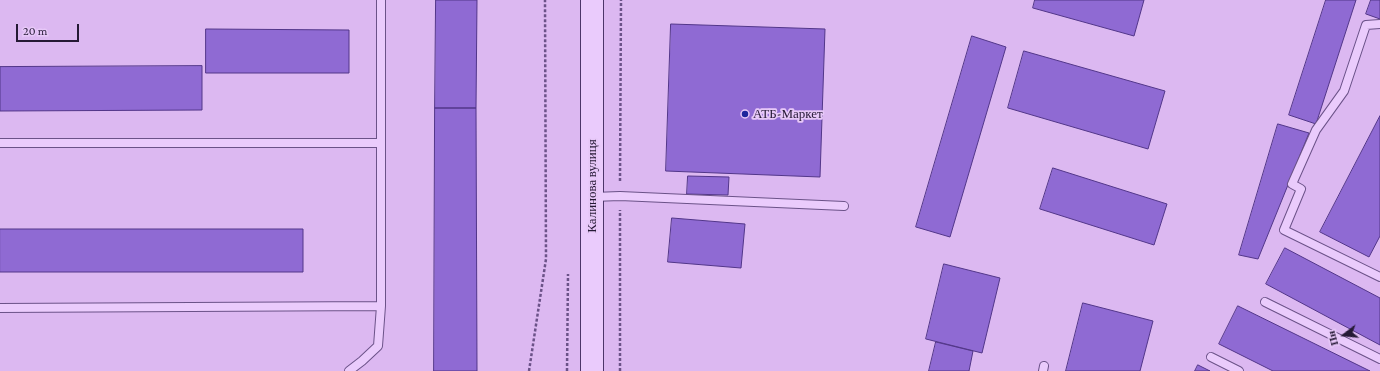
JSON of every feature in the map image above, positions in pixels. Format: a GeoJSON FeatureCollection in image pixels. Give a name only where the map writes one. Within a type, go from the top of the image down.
{"type":"FeatureCollection","features":[{"type":"Feature","properties":{"kind":"main road","name":"Калинова вулиця"},"geometry":{"type":"LineString","coordinates":[[592,0],[592,371]]}},
{"type":"Feature","properties":{"kind":"lane"},"geometry":{"type":"LineString","coordinates":[[349,371],[378,346],[381,306],[381,0]]}},
{"type":"Feature","properties":{"kind":"lane"},"geometry":{"type":"LineString","coordinates":[[1380,24],[1366,25],[1344,91],[1316,130],[1292,184],[1301,189],[1284,230],[1380,278]]}},
{"type":"Feature","properties":{"kind":"lane"},"geometry":{"type":"LineString","coordinates":[[0,143],[381,143]]}},
{"type":"Feature","properties":{"kind":"lane"},"geometry":{"type":"LineString","coordinates":[[592,197],[620,196],[844,206]]}},
{"type":"Feature","properties":{"kind":"lane"},"geometry":{"type":"LineString","coordinates":[[1265,302],[1380,359]]}},
{"type":"Feature","properties":{"kind":"lane"},"geometry":{"type":"LineString","coordinates":[[0,308],[381,306]]}},
{"type":"Feature","properties":{"kind":"lane"},"geometry":{"type":"LineString","coordinates":[[1210,357],[1239,371]]}},
{"type":"Feature","properties":{"kind":"path"},"geometry":{"type":"LineString","coordinates":[[529,371],[546,259],[545,0]]}},
{"type":"Feature","properties":{"kind":"building"},"geometry":{"type":"Polygon","coordinates":[[[436,0],[477,0],[476,108],[435,108],[436,0]]]}},
{"type":"Feature","properties":{"kind":"building"},"geometry":{"type":"Polygon","coordinates":[[[1035,0],[1144,0],[1134,36],[1033,8],[1035,0]]]}},
{"type":"Feature","properties":{"kind":"building"},"geometry":{"type":"Polygon","coordinates":[[[1326,0],[1356,0],[1316,124],[1289,115],[1326,0]]]}},
{"type":"Feature","properties":{"kind":"building"},"geometry":{"type":"Polygon","coordinates":[[[1371,0],[1380,0],[1380,19],[1366,14],[1371,0]]]}},
{"type":"Feature","properties":{"kind":"building","name":"АТБ-Маркет"},"geometry":{"type":"Polygon","coordinates":[[[671,24],[825,29],[820,177],[666,171],[671,24]]]}},
{"type":"Feature","properties":{"kind":"building"},"geometry":{"type":"Polygon","coordinates":[[[206,29],[349,30],[349,73],[206,73],[206,29]]]}},
{"type":"Feature","properties":{"kind":"building"},"geometry":{"type":"Polygon","coordinates":[[[972,36],[1006,47],[950,237],[916,227],[972,36]]]}},
{"type":"Feature","properties":{"kind":"building"},"geometry":{"type":"Polygon","coordinates":[[[1024,51],[1165,91],[1148,149],[1008,108],[1024,51]]]}},
{"type":"Feature","properties":{"kind":"building"},"geometry":{"type":"Polygon","coordinates":[[[202,66],[202,110],[0,111],[0,67],[202,66]]]}},
{"type":"Feature","properties":{"kind":"building"},"geometry":{"type":"Polygon","coordinates":[[[435,108],[476,108],[477,371],[434,371],[435,108]]]}},
{"type":"Feature","properties":{"kind":"building"},"geometry":{"type":"Polygon","coordinates":[[[1380,116],[1380,236],[1369,257],[1320,232],[1380,116]]]}},
{"type":"Feature","properties":{"kind":"building"},"geometry":{"type":"Polygon","coordinates":[[[1278,124],[1309,133],[1258,259],[1239,255],[1278,124]]]}},
{"type":"Feature","properties":{"kind":"building"},"geometry":{"type":"Polygon","coordinates":[[[1053,168],[1167,204],[1154,245],[1040,209],[1053,168]]]}},
{"type":"Feature","properties":{"kind":"building"},"geometry":{"type":"Polygon","coordinates":[[[688,176],[729,177],[728,195],[687,194],[688,176]]]}},
{"type":"Feature","properties":{"kind":"building"},"geometry":{"type":"Polygon","coordinates":[[[672,218],[745,224],[741,268],[668,262],[672,218]]]}},
{"type":"Feature","properties":{"kind":"building"},"geometry":{"type":"Polygon","coordinates":[[[0,229],[303,229],[303,272],[0,272],[0,229]]]}},
{"type":"Feature","properties":{"kind":"building"},"geometry":{"type":"Polygon","coordinates":[[[1285,248],[1380,298],[1380,345],[1266,284],[1285,248]]]}},
{"type":"Feature","properties":{"kind":"building"},"geometry":{"type":"Polygon","coordinates":[[[944,264],[1000,278],[982,353],[926,339],[944,264]]]}},
{"type":"Feature","properties":{"kind":"building"},"geometry":{"type":"Polygon","coordinates":[[[1083,303],[1153,321],[1140,371],[1066,371],[1083,303]]]}},
{"type":"Feature","properties":{"kind":"building"},"geometry":{"type":"Polygon","coordinates":[[[1238,306],[1370,371],[1273,371],[1219,344],[1238,306]]]}},
{"type":"Feature","properties":{"kind":"building"},"geometry":{"type":"Polygon","coordinates":[[[936,342],[973,351],[969,371],[929,371],[936,342]]]}},
{"type":"Feature","properties":{"kind":"building"},"geometry":{"type":"Polygon","coordinates":[[[1198,365],[1210,371],[1195,371],[1198,365]]]}},
{"type":"Feature","properties":{"kind":"place","name":"АТБ-Маркет"},"geometry":{"type":"Point","coordinates":[745,114]}}]}
